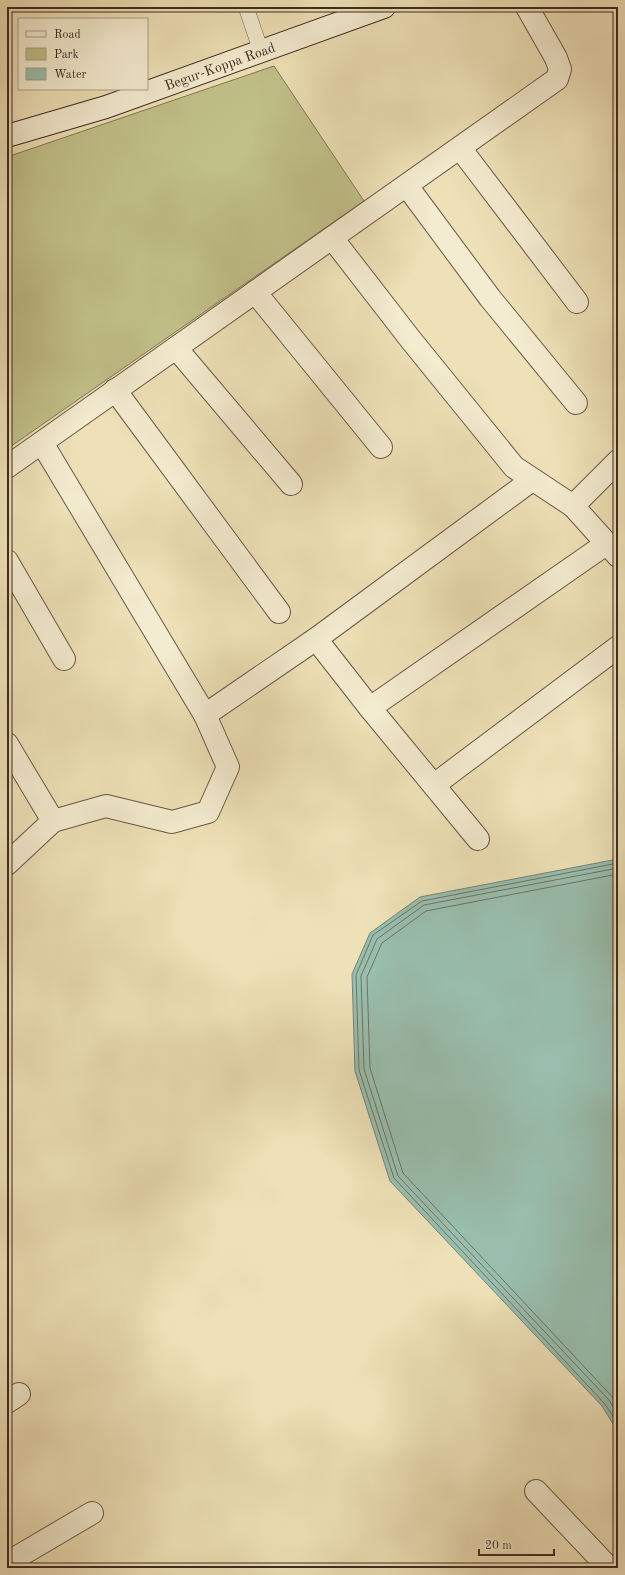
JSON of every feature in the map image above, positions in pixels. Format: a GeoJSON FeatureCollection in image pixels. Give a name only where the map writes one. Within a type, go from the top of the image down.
{"type":"FeatureCollection","features":[{"type":"Feature","properties":{"kind":"street","name":"Begur-Koppa Road"},"geometry":{"type":"LineString","coordinates":[[7,136],[106,107],[384,7]]}},
{"type":"Feature","properties":{"kind":"street"},"geometry":{"type":"LineString","coordinates":[[7,467],[557,79],[560,69],[556,58],[528,7]]}},
{"type":"Feature","properties":{"kind":"street"},"geometry":{"type":"LineString","coordinates":[[460,148],[577,302]]}},
{"type":"Feature","properties":{"kind":"street"},"geometry":{"type":"LineString","coordinates":[[407,186],[490,298],[576,403]]}},
{"type":"Feature","properties":{"kind":"street"},"geometry":{"type":"LineString","coordinates":[[332,238],[411,340],[514,467],[573,506],[612,550],[370,708]]}},
{"type":"Feature","properties":{"kind":"street"},"geometry":{"type":"LineString","coordinates":[[255,292],[381,447]]}},
{"type":"Feature","properties":{"kind":"street"},"geometry":{"type":"LineString","coordinates":[[176,348],[291,484]]}},
{"type":"Feature","properties":{"kind":"street"},"geometry":{"type":"LineString","coordinates":[[115,390],[278,612]]}},
{"type":"Feature","properties":{"kind":"street"},"geometry":{"type":"LineString","coordinates":[[7,864],[52,821],[106,806],[172,822],[208,812],[228,767],[205,715],[42,443]]}},
{"type":"Feature","properties":{"kind":"street"},"geometry":{"type":"LineString","coordinates":[[573,506],[616,468]]}},
{"type":"Feature","properties":{"kind":"street"},"geometry":{"type":"LineString","coordinates":[[205,715],[316,639],[532,480]]}},
{"type":"Feature","properties":{"kind":"street"},"geometry":{"type":"LineString","coordinates":[[7,561],[64,659]]}},
{"type":"Feature","properties":{"kind":"street"},"geometry":{"type":"LineString","coordinates":[[316,639],[370,708],[478,839]]}},
{"type":"Feature","properties":{"kind":"street"},"geometry":{"type":"LineString","coordinates":[[434,785],[618,647]]}},
{"type":"Feature","properties":{"kind":"street"},"geometry":{"type":"LineString","coordinates":[[7,744],[52,821]]}},
{"type":"Feature","properties":{"kind":"street"},"geometry":{"type":"LineString","coordinates":[[536,1491],[609,1568]]}},
{"type":"Feature","properties":{"kind":"street"},"geometry":{"type":"LineString","coordinates":[[7,1563],[92,1513]]}},
{"type":"Feature","properties":{"kind":"lane"},"geometry":{"type":"LineString","coordinates":[[246,7],[262,51]]}},
{"type":"Feature","properties":{"kind":"green space"},"geometry":{"type":"Polygon","coordinates":[[[274,66],[364,201],[7,449],[7,157],[274,66]]]}},
{"type":"Feature","properties":{"kind":"water"},"geometry":{"type":"Polygon","coordinates":[[[618,859],[618,1432],[602,1406],[390,1181],[355,1071],[352,974],[370,933],[420,897],[618,859]]]}}]}
